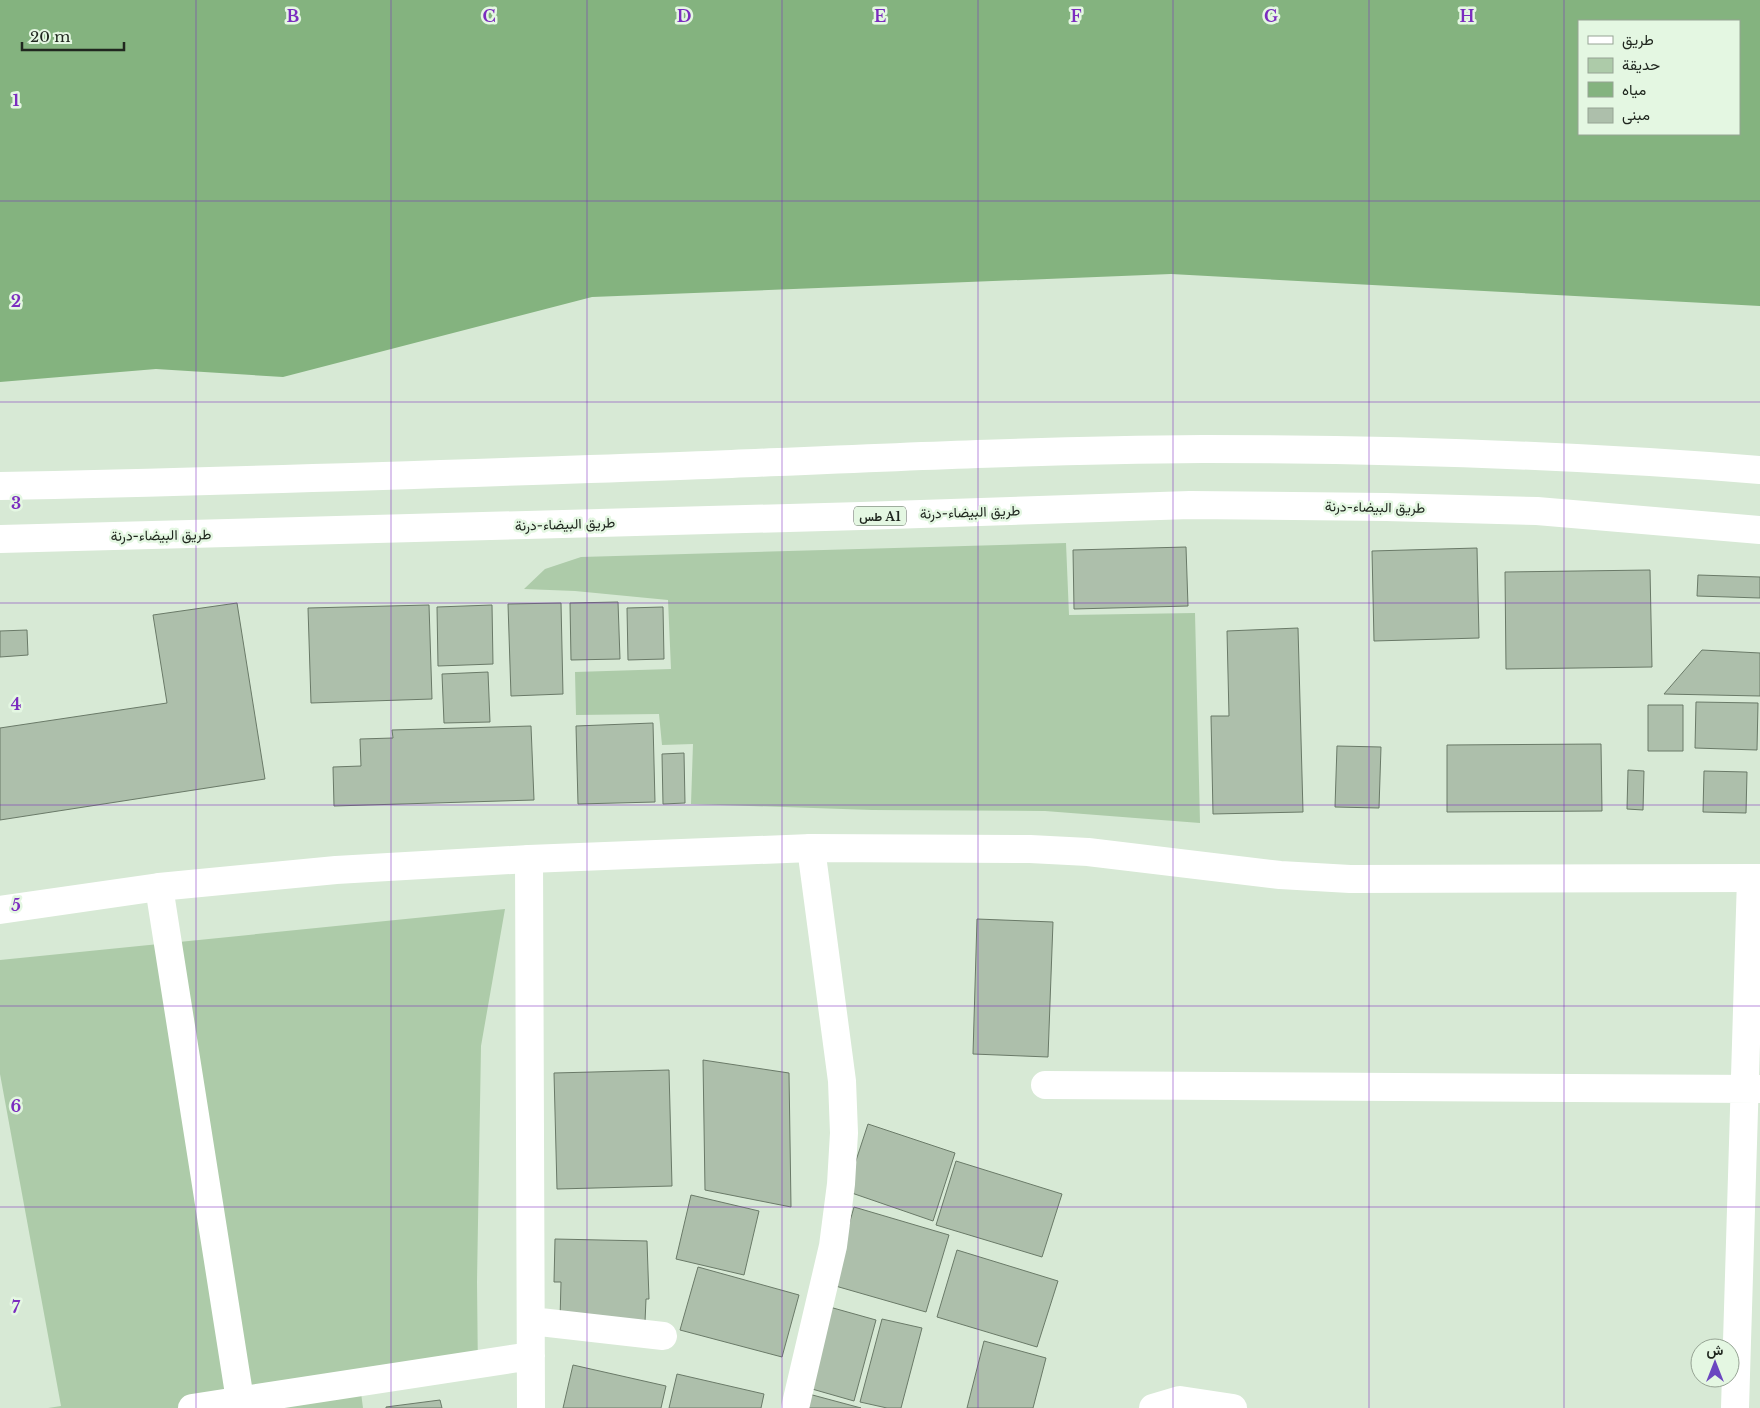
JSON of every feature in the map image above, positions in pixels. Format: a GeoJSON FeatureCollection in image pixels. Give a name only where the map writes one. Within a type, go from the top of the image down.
{"type":"FeatureCollection","features":[{"type":"Feature","properties":{"kind":"main road"},"geometry":{"type":"LineString","coordinates":[[0,486],[228,483],[853,459],[1201,449],[1366,451],[1644,461],[1760,470]]}},
{"type":"Feature","properties":{"kind":"main road","name":"طريق البيضاء-درنة"},"geometry":{"type":"LineString","coordinates":[[0,539],[851,517],[1190,505],[1537,511],[1760,530]]}},
{"type":"Feature","properties":{"kind":"main road"},"geometry":{"type":"LineString","coordinates":[[796,1408],[834,1246],[841,1184],[844,1133],[842,1080],[811,848]]}},
{"type":"Feature","properties":{"kind":"main road"},"geometry":{"type":"LineString","coordinates":[[0,910],[159,887],[336,870],[529,859],[811,848],[1030,849],[1088,852],[1280,875],[1350,879],[1755,878],[1752,1089],[1735,1408]]}},
{"type":"Feature","properties":{"kind":"main road"},"geometry":{"type":"LineString","coordinates":[[529,859],[531,1408]]}},
{"type":"Feature","properties":{"kind":"main road"},"geometry":{"type":"LineString","coordinates":[[159,887],[240,1400]]}},
{"type":"Feature","properties":{"kind":"main road"},"geometry":{"type":"LineString","coordinates":[[1044,1084],[1752,1089]]}},
{"type":"Feature","properties":{"kind":"main road"},"geometry":{"type":"LineString","coordinates":[[531,1321],[663,1336]]}},
{"type":"Feature","properties":{"kind":"main road"},"geometry":{"type":"LineString","coordinates":[[192,1408],[240,1400],[294,1400],[531,1356]]}},
{"type":"Feature","properties":{"kind":"main road"},"geometry":{"type":"LineString","coordinates":[[1154,1408],[1180,1400],[1233,1408]]}},
{"type":"Feature","properties":{"kind":"green space"},"geometry":{"type":"Polygon","coordinates":[[[1066,543],[1069,615],[1195,613],[1200,823],[1045,811],[872,810],[691,804],[693,744],[662,745],[659,714],[576,715],[575,672],[671,669],[668,600],[575,591],[524,589],[545,569],[581,557],[1066,543]]]}},
{"type":"Feature","properties":{"kind":"green space"},"geometry":{"type":"Polygon","coordinates":[[[505,909],[481,1046],[477,1282],[478,1377],[360,1385],[363,1408],[48,1408],[61,1406],[0,1074],[0,960],[505,909]]]}},
{"type":"Feature","properties":{"kind":"water"},"geometry":{"type":"Polygon","coordinates":[[[0,0],[1760,0],[1760,306],[1171,274],[592,297],[283,377],[156,369],[0,382],[0,0]]]}},
{"type":"Feature","properties":{"kind":"building"},"geometry":{"type":"Polygon","coordinates":[[[1186,547],[1188,606],[1074,609],[1073,550],[1186,547]]]}},
{"type":"Feature","properties":{"kind":"building"},"geometry":{"type":"Polygon","coordinates":[[[1477,548],[1479,638],[1374,641],[1372,551],[1477,548]]]}},
{"type":"Feature","properties":{"kind":"building"},"geometry":{"type":"Polygon","coordinates":[[[1650,570],[1652,667],[1506,669],[1505,572],[1650,570]]]}},
{"type":"Feature","properties":{"kind":"building"},"geometry":{"type":"Polygon","coordinates":[[[1698,575],[1760,577],[1760,598],[1697,596],[1698,575]]]}},
{"type":"Feature","properties":{"kind":"building"},"geometry":{"type":"Polygon","coordinates":[[[618,602],[620,659],[571,660],[570,603],[618,602]]]}},
{"type":"Feature","properties":{"kind":"building"},"geometry":{"type":"Polygon","coordinates":[[[237,603],[265,779],[0,820],[0,728],[167,703],[153,615],[237,603]]]}},
{"type":"Feature","properties":{"kind":"building"},"geometry":{"type":"Polygon","coordinates":[[[561,603],[563,694],[511,696],[508,604],[561,603]]]}},
{"type":"Feature","properties":{"kind":"building"},"geometry":{"type":"Polygon","coordinates":[[[429,605],[432,699],[311,703],[308,608],[429,605]]]}},
{"type":"Feature","properties":{"kind":"building"},"geometry":{"type":"Polygon","coordinates":[[[492,605],[493,664],[438,666],[437,607],[492,605]]]}},
{"type":"Feature","properties":{"kind":"building"},"geometry":{"type":"Polygon","coordinates":[[[663,607],[664,659],[628,660],[627,608],[663,607]]]}},
{"type":"Feature","properties":{"kind":"building"},"geometry":{"type":"Polygon","coordinates":[[[1298,628],[1303,812],[1213,814],[1211,716],[1229,716],[1227,631],[1298,628]]]}},
{"type":"Feature","properties":{"kind":"building"},"geometry":{"type":"Polygon","coordinates":[[[27,630],[28,655],[0,657],[0,631],[27,630]]]}},
{"type":"Feature","properties":{"kind":"building"},"geometry":{"type":"Polygon","coordinates":[[[1702,650],[1760,653],[1760,696],[1664,694],[1702,650]]]}},
{"type":"Feature","properties":{"kind":"building"},"geometry":{"type":"Polygon","coordinates":[[[488,672],[490,722],[444,723],[442,674],[488,672]]]}},
{"type":"Feature","properties":{"kind":"building"},"geometry":{"type":"Polygon","coordinates":[[[1696,702],[1758,703],[1757,750],[1695,748],[1696,702]]]}},
{"type":"Feature","properties":{"kind":"building"},"geometry":{"type":"Polygon","coordinates":[[[1648,705],[1683,705],[1683,751],[1648,751],[1648,705]]]}},
{"type":"Feature","properties":{"kind":"building"},"geometry":{"type":"Polygon","coordinates":[[[653,723],[655,802],[578,804],[576,726],[653,723]]]}},
{"type":"Feature","properties":{"kind":"building"},"geometry":{"type":"Polygon","coordinates":[[[531,726],[534,800],[334,806],[333,767],[361,766],[360,739],[393,738],[392,730],[531,726]]]}},
{"type":"Feature","properties":{"kind":"building"},"geometry":{"type":"Polygon","coordinates":[[[1601,744],[1602,811],[1447,812],[1447,745],[1601,744]]]}},
{"type":"Feature","properties":{"kind":"building"},"geometry":{"type":"Polygon","coordinates":[[[1337,746],[1381,747],[1379,808],[1335,807],[1337,746]]]}},
{"type":"Feature","properties":{"kind":"building"},"geometry":{"type":"Polygon","coordinates":[[[684,753],[685,803],[663,804],[662,754],[684,753]]]}},
{"type":"Feature","properties":{"kind":"building"},"geometry":{"type":"Polygon","coordinates":[[[1628,770],[1644,771],[1643,810],[1627,809],[1628,770]]]}},
{"type":"Feature","properties":{"kind":"building"},"geometry":{"type":"Polygon","coordinates":[[[1704,771],[1747,772],[1746,813],[1703,812],[1704,771]]]}},
{"type":"Feature","properties":{"kind":"building"},"geometry":{"type":"Polygon","coordinates":[[[977,919],[1053,922],[1048,1057],[973,1054],[977,919]]]}},
{"type":"Feature","properties":{"kind":"building"},"geometry":{"type":"Polygon","coordinates":[[[703,1060],[789,1073],[791,1207],[705,1190],[703,1060]]]}},
{"type":"Feature","properties":{"kind":"building"},"geometry":{"type":"Polygon","coordinates":[[[669,1070],[672,1186],[557,1189],[554,1073],[669,1070]]]}},
{"type":"Feature","properties":{"kind":"building"},"geometry":{"type":"Polygon","coordinates":[[[868,1124],[955,1153],[933,1221],[846,1191],[868,1124]]]}},
{"type":"Feature","properties":{"kind":"building"},"geometry":{"type":"Polygon","coordinates":[[[956,1161],[1062,1194],[1042,1257],[936,1225],[956,1161]]]}},
{"type":"Feature","properties":{"kind":"building"},"geometry":{"type":"Polygon","coordinates":[[[691,1195],[759,1211],[744,1275],[676,1259],[691,1195]]]}},
{"type":"Feature","properties":{"kind":"building"},"geometry":{"type":"Polygon","coordinates":[[[854,1207],[949,1235],[926,1312],[832,1285],[854,1207]]]}},
{"type":"Feature","properties":{"kind":"building"},"geometry":{"type":"Polygon","coordinates":[[[555,1239],[647,1241],[649,1299],[646,1299],[645,1322],[560,1320],[561,1282],[554,1282],[555,1239]]]}},
{"type":"Feature","properties":{"kind":"building"},"geometry":{"type":"Polygon","coordinates":[[[957,1250],[1058,1281],[1037,1347],[937,1317],[957,1250]]]}},
{"type":"Feature","properties":{"kind":"building"},"geometry":{"type":"Polygon","coordinates":[[[698,1267],[799,1295],[782,1357],[680,1330],[698,1267]]]}},
{"type":"Feature","properties":{"kind":"building"},"geometry":{"type":"Polygon","coordinates":[[[826,1306],[876,1320],[854,1401],[805,1387],[826,1306]]]}},
{"type":"Feature","properties":{"kind":"building"},"geometry":{"type":"Polygon","coordinates":[[[882,1319],[922,1328],[901,1408],[887,1408],[860,1402],[882,1319]]]}},
{"type":"Feature","properties":{"kind":"building"},"geometry":{"type":"Polygon","coordinates":[[[984,1341],[1046,1358],[1033,1408],[967,1408],[984,1341]]]}},
{"type":"Feature","properties":{"kind":"building"},"geometry":{"type":"Polygon","coordinates":[[[573,1365],[666,1386],[661,1408],[563,1408],[573,1365]]]}},
{"type":"Feature","properties":{"kind":"building"},"geometry":{"type":"Polygon","coordinates":[[[677,1374],[764,1394],[761,1408],[669,1408],[677,1374]]]}},
{"type":"Feature","properties":{"kind":"building"},"geometry":{"type":"Polygon","coordinates":[[[805,1393],[861,1408],[800,1408],[805,1393]]]}},
{"type":"Feature","properties":{"kind":"building"},"geometry":{"type":"Polygon","coordinates":[[[440,1400],[442,1408],[386,1408],[386,1407],[440,1400]]]}}]}
